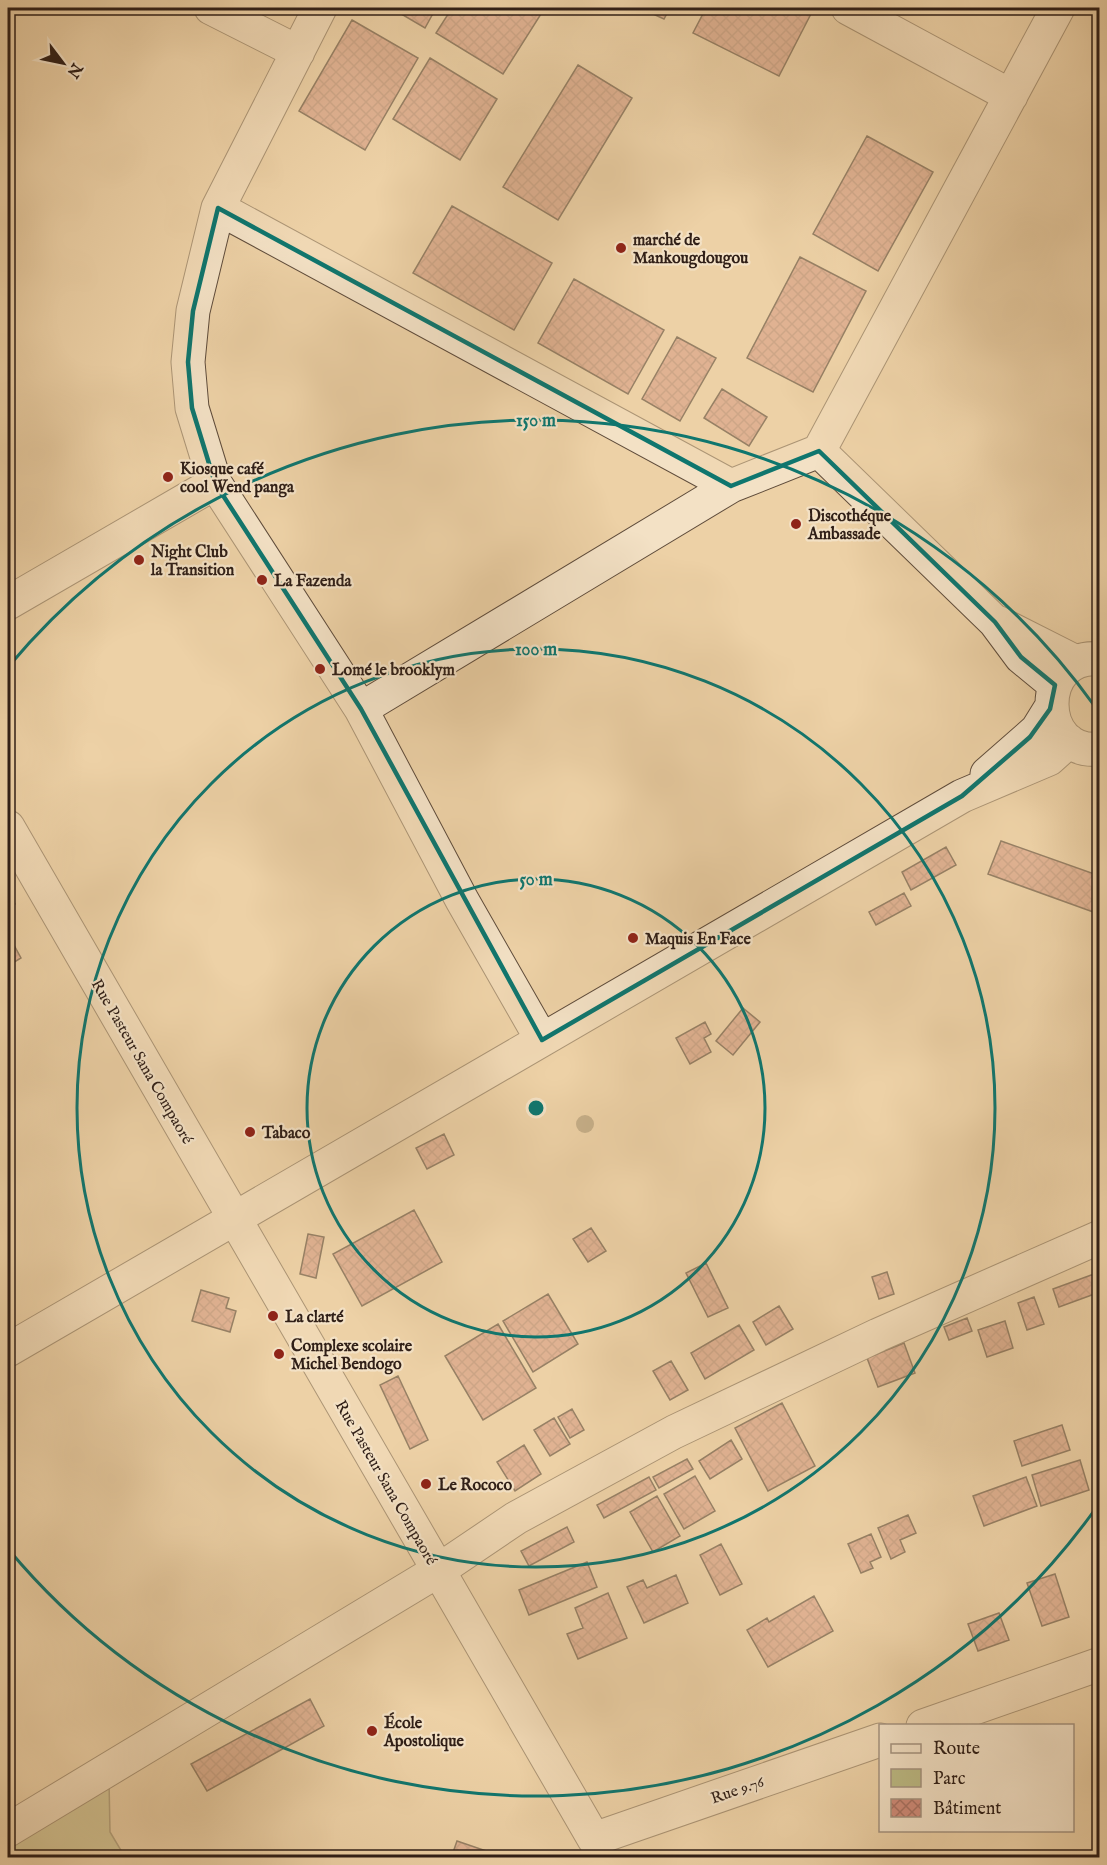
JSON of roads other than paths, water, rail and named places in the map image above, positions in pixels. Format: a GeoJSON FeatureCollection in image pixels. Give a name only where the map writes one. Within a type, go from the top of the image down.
{"type":"FeatureCollection","features":[{"type":"Feature","properties":{"kind":"street"},"geometry":{"type":"LineString","coordinates":[[211,8],[298,52]]}},
{"type":"Feature","properties":{"kind":"street"},"geometry":{"type":"LineString","coordinates":[[320,8],[218,207],[193,311],[188,363],[192,408],[215,483],[361,709],[462,900],[542,1040]]}},
{"type":"Feature","properties":{"kind":"street"},"geometry":{"type":"LineString","coordinates":[[848,8],[1011,96]]}},
{"type":"Feature","properties":{"kind":"street"},"geometry":{"type":"LineString","coordinates":[[361,709],[731,486],[819,451],[1058,8]]}},
{"type":"Feature","properties":{"kind":"street"},"geometry":{"type":"LineString","coordinates":[[218,207],[731,486]]}},
{"type":"Feature","properties":{"kind":"street"},"geometry":{"type":"LineString","coordinates":[[819,451],[995,622],[1021,657],[1079,671]]}},
{"type":"Feature","properties":{"kind":"street"},"geometry":{"type":"LineString","coordinates":[[8,603],[215,483]]}},
{"type":"Feature","properties":{"kind":"street"},"geometry":{"type":"LineString","coordinates":[[1079,671],[1057,728],[1090,751]]}},
{"type":"Feature","properties":{"kind":"street"},"geometry":{"type":"LineString","coordinates":[[962,796],[1030,737],[1079,671]]}},
{"type":"Feature","properties":{"kind":"street"},"geometry":{"type":"LineString","coordinates":[[8,1350],[962,796],[1049,759],[1090,751]]}},
{"type":"Feature","properties":{"kind":"street","name":"Rue Pasteur Sana Compaoré"},"geometry":{"type":"LineString","coordinates":[[8,827],[439,1570],[591,1848]]}},
{"type":"Feature","properties":{"kind":"street"},"geometry":{"type":"LineString","coordinates":[[8,1830],[439,1570],[516,1518],[674,1432],[878,1335],[1100,1237]]}},
{"type":"Feature","properties":{"kind":"street"},"geometry":{"type":"LineString","coordinates":[[926,1724],[1100,1664]]}},
{"type":"Feature","properties":{"kind":"street","name":"Rue 9.76"},"geometry":{"type":"LineString","coordinates":[[591,1848],[879,1740]]}},
{"type":"Feature","properties":{"kind":"place","name":"marché de Mankougdougou"},"geometry":{"type":"Point","coordinates":[621,248]}},
{"type":"Feature","properties":{"kind":"place","name":"Kiosque café cool Wend panga"},"geometry":{"type":"Point","coordinates":[168,477]}},
{"type":"Feature","properties":{"kind":"place","name":"Discothéque Ambassade"},"geometry":{"type":"Point","coordinates":[796,524]}},
{"type":"Feature","properties":{"kind":"place","name":"Night Club la Transition"},"geometry":{"type":"Point","coordinates":[139,560]}},
{"type":"Feature","properties":{"kind":"place","name":"La Fazenda"},"geometry":{"type":"Point","coordinates":[262,580]}},
{"type":"Feature","properties":{"kind":"place","name":"Lomé le brooklym"},"geometry":{"type":"Point","coordinates":[320,669]}},
{"type":"Feature","properties":{"kind":"place","name":"Maquis En Face"},"geometry":{"type":"Point","coordinates":[633,938]}},
{"type":"Feature","properties":{"kind":"place","name":"Tabaco"},"geometry":{"type":"Point","coordinates":[250,1132]}},
{"type":"Feature","properties":{"kind":"place","name":"La clarté"},"geometry":{"type":"Point","coordinates":[273,1316]}},
{"type":"Feature","properties":{"kind":"place","name":"Complexe scolaire Michel Bendogo"},"geometry":{"type":"Point","coordinates":[279,1354]}},
{"type":"Feature","properties":{"kind":"place","name":"Le Rococo"},"geometry":{"type":"Point","coordinates":[426,1484]}},
{"type":"Feature","properties":{"kind":"place","name":"École Apostolique"},"geometry":{"type":"Point","coordinates":[372,1731]}}]}
